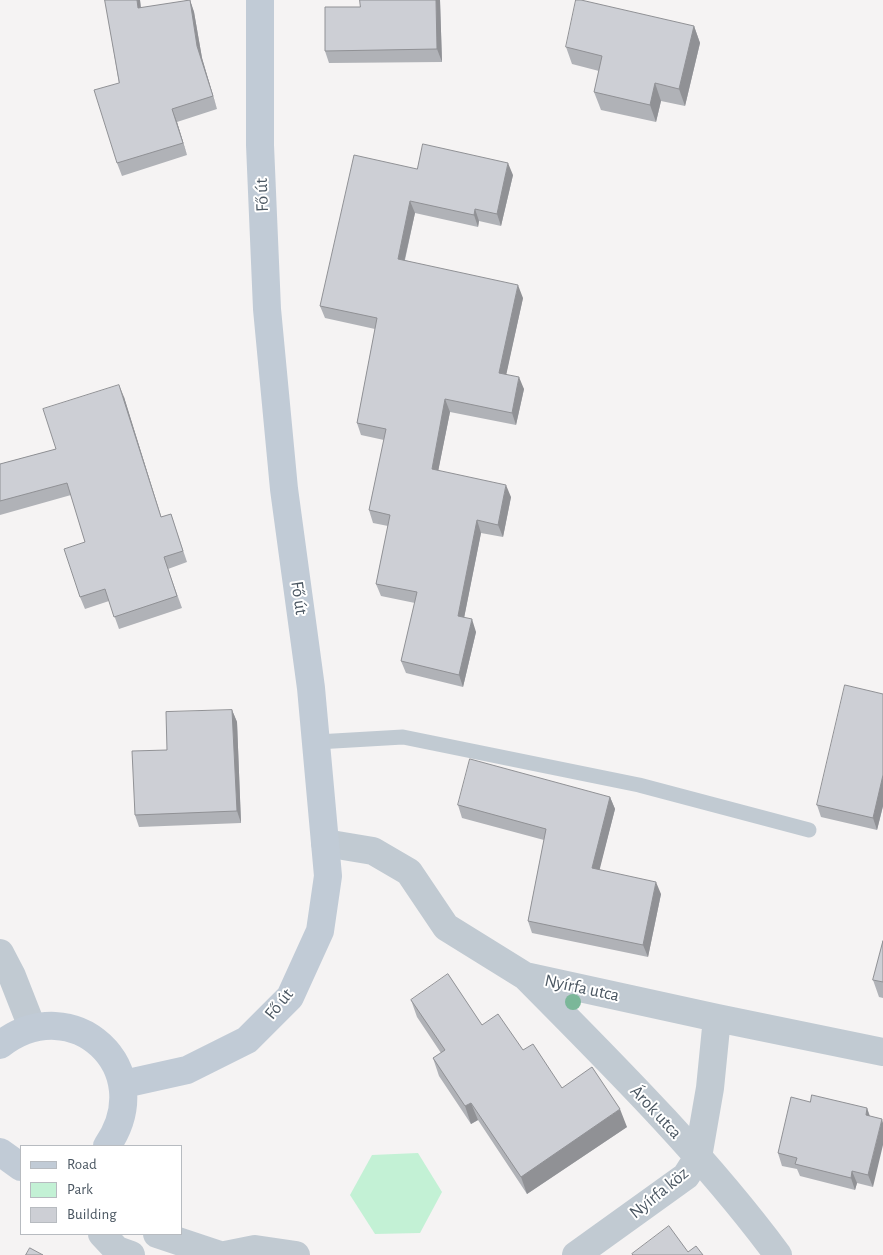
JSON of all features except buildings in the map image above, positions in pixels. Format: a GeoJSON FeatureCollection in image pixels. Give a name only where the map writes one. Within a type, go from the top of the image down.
{"type":"FeatureCollection","features":[{"type":"Feature","properties":{"kind":"main road","name":"Fő út"},"geometry":{"type":"LineString","coordinates":[[124,1084],[187,1070],[248,1040],[290,996],[320,931],[328,876],[317,742],[284,489],[267,309],[260,145],[260,0]]}},
{"type":"Feature","properties":{"kind":"main road"},"geometry":{"type":"LineString","coordinates":[[0,1045],[13,1035],[32,1027],[61,1026],[88,1035],[110,1055],[124,1084],[123,1116],[109,1145]]}},
{"type":"Feature","properties":{"kind":"main road"},"geometry":{"type":"LineString","coordinates":[[0,1152],[20,1166]]}},
{"type":"Feature","properties":{"kind":"street","name":"Nyírfa utca"},"geometry":{"type":"LineString","coordinates":[[325,843],[373,851],[409,872],[446,927],[525,976],[883,1052]]}},
{"type":"Feature","properties":{"kind":"street"},"geometry":{"type":"LineString","coordinates":[[0,953],[12,976],[32,1027]]}},
{"type":"Feature","properties":{"kind":"street","name":"Árok utca"},"geometry":{"type":"LineString","coordinates":[[525,976],[698,1157],[741,1205],[778,1255]]}},
{"type":"Feature","properties":{"kind":"street","name":"Nyírfa köz"},"geometry":{"type":"LineString","coordinates":[[576,1255],[686,1176],[698,1157],[710,1088],[716,1018]]}},
{"type":"Feature","properties":{"kind":"street"},"geometry":{"type":"LineString","coordinates":[[103,1235],[117,1250],[131,1255]]}},
{"type":"Feature","properties":{"kind":"street"},"geometry":{"type":"LineString","coordinates":[[160,1235],[220,1255]]}},
{"type":"Feature","properties":{"kind":"street"},"geometry":{"type":"LineString","coordinates":[[225,1255],[255,1249],[296,1255]]}},
{"type":"Feature","properties":{"kind":"lane"},"geometry":{"type":"LineString","coordinates":[[317,742],[403,737],[639,785],[809,830]]}},
{"type":"Feature","properties":{"kind":"green space"},"geometry":{"type":"Polygon","coordinates":[[[418,1153],[442,1192],[420,1233],[375,1234],[350,1195],[372,1155],[418,1153]]]}}]}
